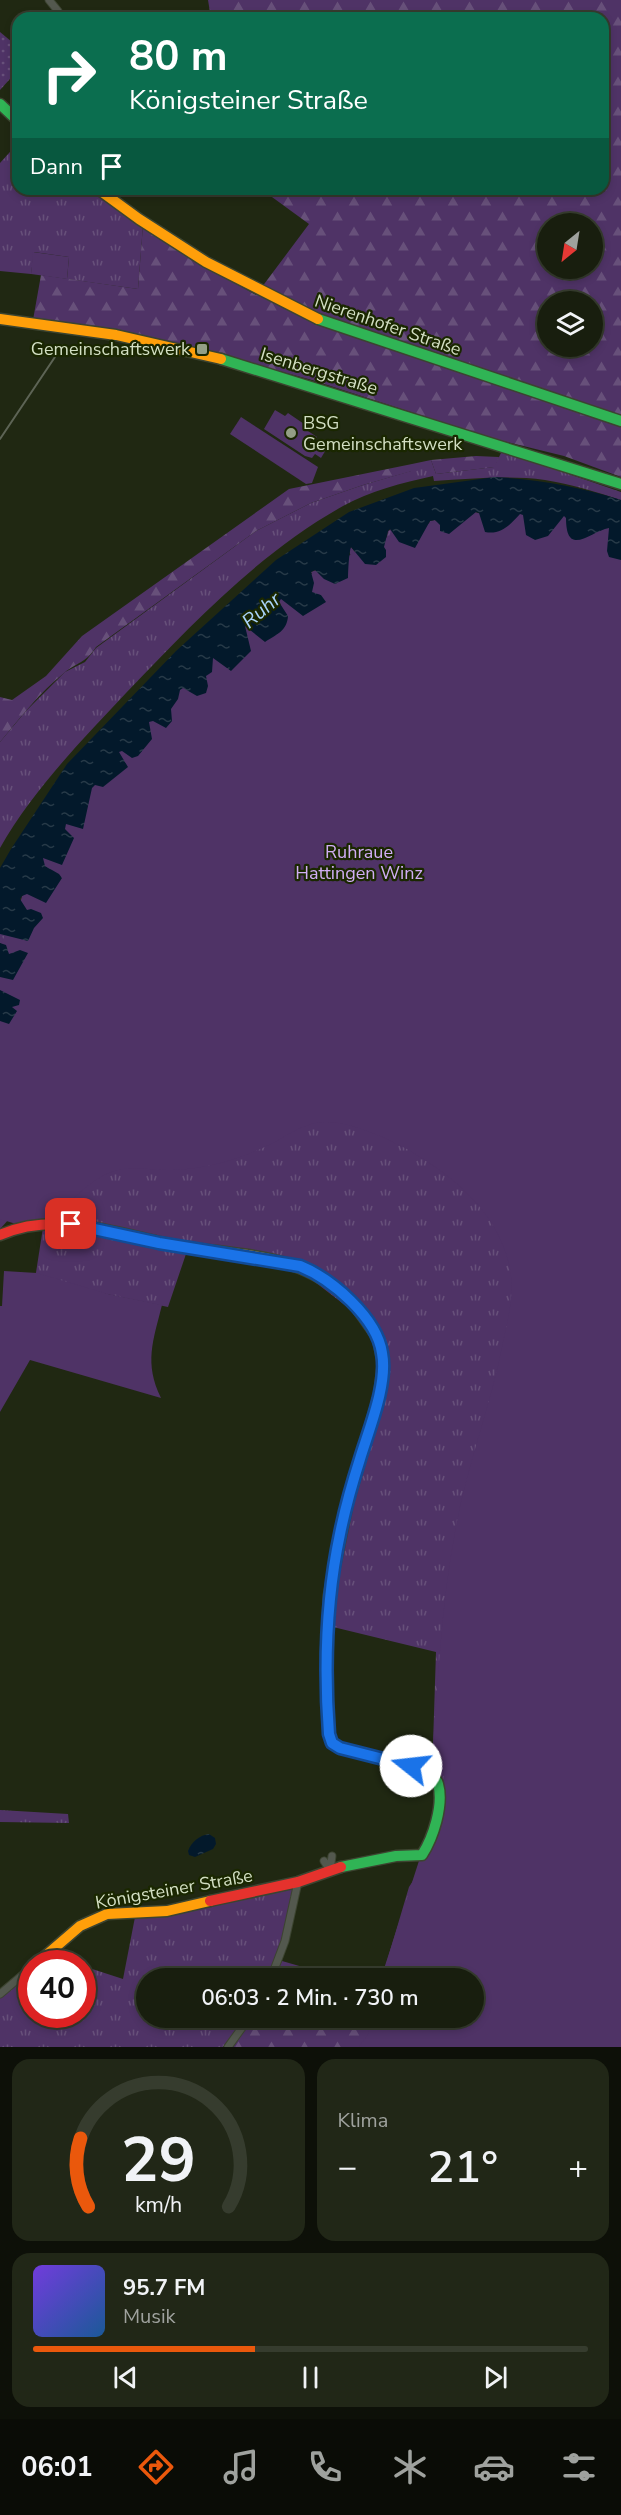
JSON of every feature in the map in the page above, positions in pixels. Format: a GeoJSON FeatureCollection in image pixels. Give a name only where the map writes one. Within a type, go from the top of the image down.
{"type":"FeatureCollection","features":[{"type":"Feature","properties":{"kind":"street"},"geometry":{"type":"LineString","coordinates":[[49,0],[57,12]]}},
{"type":"Feature","properties":{"kind":"street"},"geometry":{"type":"LineString","coordinates":[[0,104],[12,115]]}},
{"type":"Feature","properties":{"kind":"street","name":"Nierenhofer Straße"},"geometry":{"type":"LineString","coordinates":[[106,195],[206,262],[308,316],[621,421]]}},
{"type":"Feature","properties":{"kind":"street","name":"Isenbergstraße"},"geometry":{"type":"LineString","coordinates":[[0,319],[105,333],[238,363],[621,484]]}},
{"type":"Feature","properties":{"kind":"street","name":"Königsteiner Straße"},"geometry":{"type":"LineString","coordinates":[[0,1235],[17,1227],[57,1222],[169,1245],[293,1264],[316,1274],[341,1292],[358,1309],[378,1337],[383,1358],[382,1376],[374,1414],[349,1496],[331,1579],[327,1646],[329,1734],[332,1743],[340,1748],[429,1772],[437,1782],[439,1794],[430,1842],[422,1855],[327,1865],[298,1882],[167,1911],[117,1913],[97,1917],[67,1935],[51,1950]]}},
{"type":"Feature","properties":{"kind":"street"},"geometry":{"type":"LineString","coordinates":[[327,1865],[332,1856]]}},
{"type":"Feature","properties":{"kind":"street"},"geometry":{"type":"LineString","coordinates":[[275,1968],[285,1941],[298,1882]]}},
{"type":"Feature","properties":{"kind":"street"},"geometry":{"type":"LineString","coordinates":[[0,1994],[18,1979]]}},
{"type":"Feature","properties":{"kind":"street"},"geometry":{"type":"LineString","coordinates":[[228,2047],[242,2028]]}},
{"type":"Feature","properties":{"kind":"green space"},"geometry":{"type":"Polygon","coordinates":[[[208,0],[621,0],[621,477],[564,456],[491,438],[312,380],[220,355],[33,320],[41,275],[138,289],[143,225],[196,261],[256,295],[309,224],[269,195],[609,195],[609,12],[210,12],[208,0]]]}},
{"type":"Feature","properties":{"kind":"green space"},"geometry":{"type":"Polygon","coordinates":[[[0,32],[12,42],[12,77],[0,90],[0,32]]]}},
{"type":"Feature","properties":{"kind":"green space"},"geometry":{"type":"Polygon","coordinates":[[[12,150],[12,195],[100,195],[143,225],[138,289],[67,279],[69,257],[34,252],[31,274],[0,271],[0,163],[12,150]]]}},
{"type":"Feature","properties":{"kind":"green space"},"geometry":{"type":"Polygon","coordinates":[[[33,252],[69,257],[67,279],[31,274],[33,252]]]}},
{"type":"Feature","properties":{"kind":"green space","name":"BSG Gemeinschaftswerk"},"geometry":{"type":"Polygon","coordinates":[[[275,410],[285,416],[288,413],[307,426],[305,429],[317,437],[315,440],[327,448],[321,458],[315,454],[312,458],[305,456],[264,429],[275,410]]]}},
{"type":"Feature","properties":{"kind":"green space"},"geometry":{"type":"Polygon","coordinates":[[[241,417],[318,467],[312,483],[306,484],[230,434],[241,417]]]}},
{"type":"Feature","properties":{"kind":"green space"},"geometry":{"type":"Polygon","coordinates":[[[502,451],[621,492],[621,500],[545,480],[476,478],[434,481],[433,476],[375,492],[343,506],[283,545],[228,591],[176,641],[58,767],[27,806],[0,848],[0,742],[26,711],[65,672],[85,662],[96,648],[256,531],[311,503],[411,471],[412,464],[431,460],[436,474],[494,467],[502,451]]]}},
{"type":"Feature","properties":{"kind":"green space"},"geometry":{"type":"Polygon","coordinates":[[[476,456],[499,457],[495,467],[436,474],[431,460],[476,456]]]}},
{"type":"Feature","properties":{"kind":"green space"},"geometry":{"type":"Polygon","coordinates":[[[412,464],[412,471],[311,503],[256,531],[96,647],[84,660],[55,680],[0,742],[0,697],[12,700],[46,676],[82,636],[289,489],[412,464]]]}},
{"type":"Feature","properties":{"kind":"green space","name":"Ruhraue Hattingen Winz"},"geometry":{"type":"Polygon","coordinates":[[[518,509],[541,509],[621,528],[621,2047],[359,2047],[370,2028],[484,2028],[484,1968],[384,1968],[440,1796],[444,1775],[432,1758],[443,1616],[450,1560],[460,1508],[492,1390],[509,1313],[511,1274],[509,1264],[503,1245],[483,1211],[456,1183],[407,1149],[357,1128],[320,1122],[292,1132],[249,1154],[224,1162],[172,1170],[140,1168],[117,1170],[101,1177],[84,1189],[48,1223],[16,1224],[0,1219],[0,946],[37,865],[112,749],[280,591],[394,534],[450,517],[518,509]]]}},
{"type":"Feature","properties":{"kind":"green space","name":"Ruhraue Hattingen Winz"},"geometry":{"type":"Polygon","coordinates":[[[475,512],[621,561],[621,2047],[484,2020],[484,1968],[385,1968],[409,1887],[428,1858],[439,1794],[432,1775],[436,1652],[329,1626],[329,1605],[383,1358],[372,1326],[298,1269],[187,1251],[168,1307],[35,1279],[44,1221],[9,1219],[0,1229],[0,1021],[15,951],[0,943],[0,934],[21,902],[22,896],[27,894],[313,576],[311,572],[351,557],[349,550],[351,547],[355,552],[386,540],[388,531],[391,529],[399,542],[425,532],[430,521],[435,520],[440,525],[475,512]]]}},
{"type":"Feature","properties":{"kind":"green space"},"geometry":{"type":"Polygon","coordinates":[[[4,1271],[37,1273],[108,1294],[162,1305],[153,1341],[151,1363],[161,1398],[30,1360],[0,1412],[0,1306],[2,1306],[4,1271]]]}},
{"type":"Feature","properties":{"kind":"green space"},"geometry":{"type":"Polygon","coordinates":[[[0,1810],[68,1814],[69,1823],[0,1822],[0,1810]]]}},
{"type":"Feature","properties":{"kind":"green space"},"geometry":{"type":"Polygon","coordinates":[[[294,1887],[285,1934],[273,1968],[136,1968],[136,2028],[238,2028],[223,2047],[0,2047],[0,1997],[18,1981],[18,2028],[96,2028],[96,1970],[123,1979],[135,1917],[294,1887]]]}},
{"type":"Feature","properties":{"kind":"green space"},"geometry":{"type":"Polygon","coordinates":[[[282,1961],[306,1968],[279,1968],[282,1961]]]}},
{"type":"Feature","properties":{"kind":"green space"},"geometry":{"type":"Polygon","coordinates":[[[244,2028],[370,2028],[368,2037],[361,2047],[229,2047],[244,2028]]]}},
{"type":"Feature","properties":{"kind":"water","name":"Ruhr"},"geometry":{"type":"Polygon","coordinates":[[[495,477],[559,484],[621,500],[621,560],[609,557],[607,551],[609,528],[581,540],[575,540],[570,537],[564,516],[548,536],[535,540],[526,535],[523,515],[520,514],[505,528],[491,533],[485,532],[479,513],[476,512],[449,534],[440,531],[440,525],[435,520],[430,521],[415,548],[399,542],[390,529],[384,547],[386,557],[376,565],[365,564],[351,547],[348,578],[335,584],[324,579],[315,570],[311,572],[314,583],[312,592],[321,595],[326,602],[303,616],[281,599],[279,602],[288,616],[281,632],[265,642],[245,626],[251,651],[231,671],[213,658],[212,672],[206,676],[208,686],[206,693],[197,696],[183,688],[180,690],[178,699],[171,709],[172,721],[166,728],[153,721],[149,722],[152,739],[138,756],[132,758],[122,751],[119,752],[128,767],[103,787],[95,785],[92,788],[83,829],[66,824],[65,829],[74,838],[62,865],[43,858],[45,866],[62,878],[46,903],[27,894],[20,899],[27,910],[31,909],[41,913],[43,918],[34,928],[28,941],[0,934],[0,868],[11,849],[67,764],[176,651],[276,560],[349,512],[414,488],[495,477]]]}},
{"type":"Feature","properties":{"kind":"water"},"geometry":{"type":"Polygon","coordinates":[[[0,943],[6,945],[9,954],[20,950],[28,953],[13,980],[0,977],[0,943]]]}},
{"type":"Feature","properties":{"kind":"water"},"geometry":{"type":"Polygon","coordinates":[[[0,990],[20,1000],[19,1005],[12,1007],[17,1011],[9,1024],[0,1021],[0,990]]]}},
{"type":"Feature","properties":{"kind":"water"},"geometry":{"type":"Polygon","coordinates":[[[209,1834],[215,1838],[216,1844],[213,1849],[195,1857],[189,1855],[189,1848],[194,1842],[209,1834]]]}},
{"type":"Feature","properties":{"kind":"railway"},"geometry":{"type":"LineString","coordinates":[[0,439],[63,345]]}},
{"type":"Feature","properties":{"kind":"traffic: fast"},"geometry":{"type":"LineString","coordinates":[[0,104],[12,115]]}},
{"type":"Feature","properties":{"kind":"traffic: fast"},"geometry":{"type":"LineString","coordinates":[[318,319],[621,421]]}},
{"type":"Feature","properties":{"kind":"traffic: fast"},"geometry":{"type":"LineString","coordinates":[[221,359],[621,484]]}},
{"type":"Feature","properties":{"kind":"traffic: fast"},"geometry":{"type":"LineString","coordinates":[[341,1867],[396,1856],[422,1855],[430,1840],[440,1802],[437,1782],[425,1770],[340,1748],[332,1743],[329,1734],[326,1654],[329,1595],[348,1502],[379,1396],[383,1364],[378,1338],[354,1304]]}},
{"type":"Feature","properties":{"kind":"traffic: slow"},"geometry":{"type":"LineString","coordinates":[[106,195],[206,262],[318,319]]}},
{"type":"Feature","properties":{"kind":"traffic: slow"},"geometry":{"type":"LineString","coordinates":[[0,319],[116,335],[221,359]]}},
{"type":"Feature","properties":{"kind":"traffic: slow"},"geometry":{"type":"LineString","coordinates":[[155,1241],[285,1263],[309,1272],[332,1285],[354,1304]]}},
{"type":"Feature","properties":{"kind":"traffic: slow"},"geometry":{"type":"LineString","coordinates":[[52,1950],[80,1926],[107,1914],[167,1911],[210,1901]]}},
{"type":"Feature","properties":{"kind":"traffic: jam"},"geometry":{"type":"LineString","coordinates":[[0,1235],[19,1228],[58,1224],[97,1228],[155,1241]]}},
{"type":"Feature","properties":{"kind":"traffic: jam"},"geometry":{"type":"LineString","coordinates":[[210,1901],[298,1882],[341,1867]]}},
{"type":"Feature","properties":{"kind":"place","name":"Gemeinschaftswerk"},"geometry":{"type":"Point","coordinates":[202,349]}},
{"type":"Feature","properties":{"kind":"place","name":"BSG Gemeinschaftswerk"},"geometry":{"type":"Point","coordinates":[291,433]}},
{"type":"Feature","properties":{"kind":"route"},"geometry":{"type":"LineString","coordinates":[[71,1224],[190,1249],[300,1266],[325,1279],[341,1292],[372,1326],[382,1350],[383,1367],[374,1414],[340,1533],[331,1579],[327,1618],[329,1738],[332,1743],[344,1750],[411,1766]]}}]}
